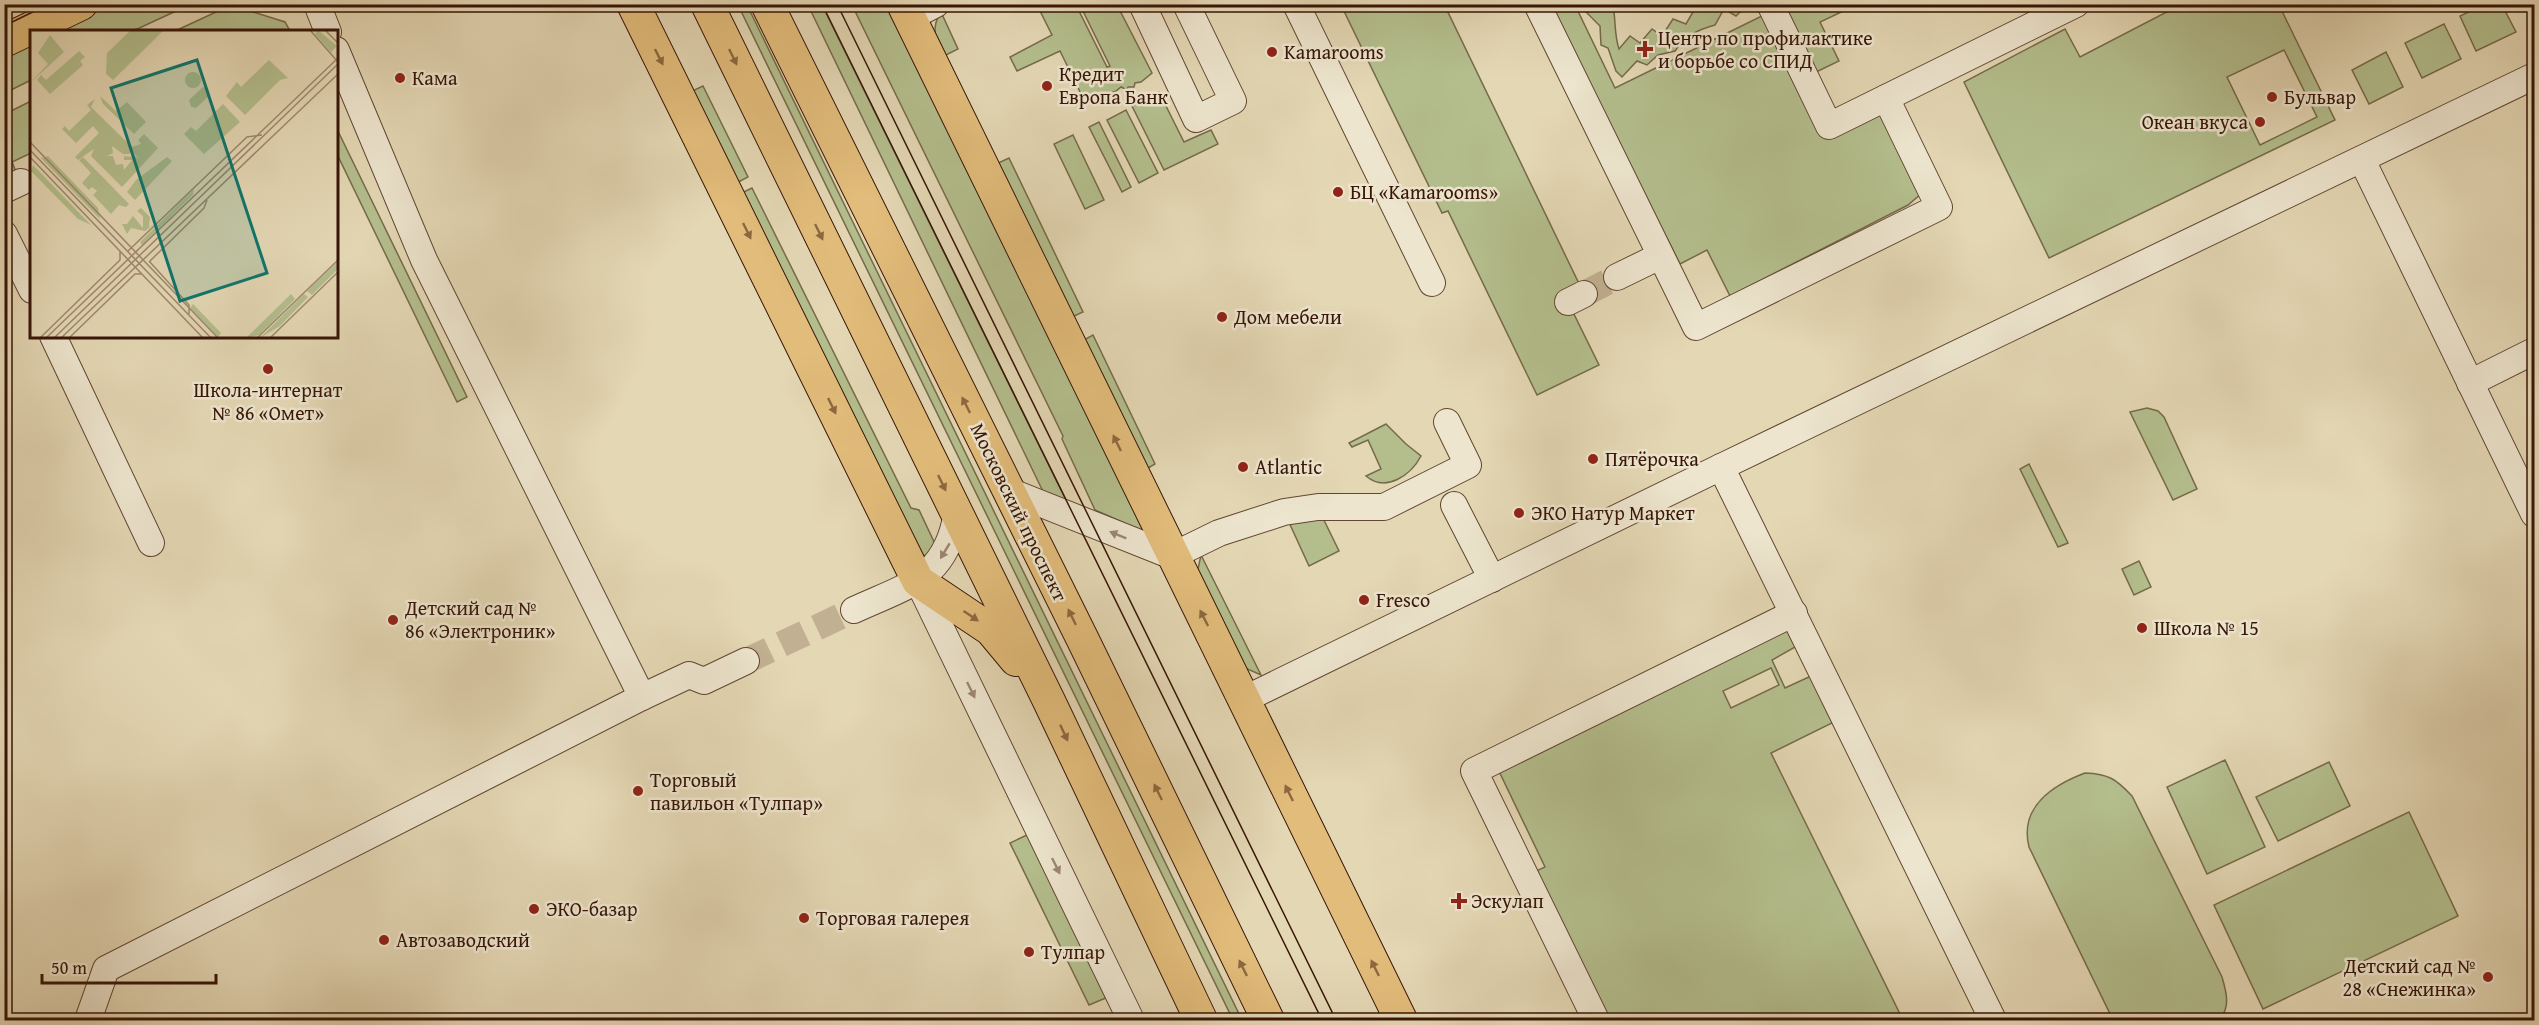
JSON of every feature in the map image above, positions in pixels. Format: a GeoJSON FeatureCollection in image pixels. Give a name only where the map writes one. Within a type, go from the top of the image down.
{"type":"FeatureCollection","features":[{"type":"Feature","properties":{"kind":"main road"},"geometry":{"type":"LineString","coordinates":[[4,41],[81,4]]}},
{"type":"Feature","properties":{"kind":"main road"},"geometry":{"type":"LineString","coordinates":[[633,4],[918,581],[991,630],[1049,701]]}},
{"type":"Feature","properties":{"kind":"main road"},"geometry":{"type":"LineString","coordinates":[[707,4],[1049,701],[1201,1020]]}},
{"type":"Feature","properties":{"kind":"main road","name":"Московский проспект"},"geometry":{"type":"LineString","coordinates":[[766,4],[1009,491],[1268,1020]]}},
{"type":"Feature","properties":{"kind":"main road"},"geometry":{"type":"LineString","coordinates":[[916,9],[1101,410],[1401,1020]]}},
{"type":"Feature","properties":{"kind":"street"},"geometry":{"type":"LineString","coordinates":[[317,4],[327,30]]}},
{"type":"Feature","properties":{"kind":"street"},"geometry":{"type":"LineString","coordinates":[[1142,4],[1196,119],[1233,101],[1186,4]]}},
{"type":"Feature","properties":{"kind":"street"},"geometry":{"type":"LineString","coordinates":[[1296,4],[1432,283]]}},
{"type":"Feature","properties":{"kind":"street"},"geometry":{"type":"LineString","coordinates":[[1537,4],[1696,327],[1939,207],[1886,98]]}},
{"type":"Feature","properties":{"kind":"street"},"geometry":{"type":"LineString","coordinates":[[1770,4],[1829,126],[2076,4]]}},
{"type":"Feature","properties":{"kind":"street"},"geometry":{"type":"LineString","coordinates":[[338,55],[424,260],[642,697]]}},
{"type":"Feature","properties":{"kind":"street"},"geometry":{"type":"LineString","coordinates":[[1245,699],[1721,467],[2535,76]]}},
{"type":"Feature","properties":{"kind":"street"},"geometry":{"type":"LineString","coordinates":[[2362,160],[2535,513]]}},
{"type":"Feature","properties":{"kind":"street"},"geometry":{"type":"LineString","coordinates":[[4,234],[30,286]]}},
{"type":"Feature","properties":{"kind":"street"},"geometry":{"type":"LineString","coordinates":[[1617,277],[1660,256]]}},
{"type":"Feature","properties":{"kind":"street"},"geometry":{"type":"LineString","coordinates":[[54,338],[152,543]]}},
{"type":"Feature","properties":{"kind":"street"},"geometry":{"type":"LineString","coordinates":[[2470,383],[2535,351]]}},
{"type":"Feature","properties":{"kind":"street"},"geometry":{"type":"LineString","coordinates":[[1009,491],[1172,556],[1219,533],[1284,512],[1318,507],[1384,507],[1393,503],[1468,465],[1447,422]]}},
{"type":"Feature","properties":{"kind":"street"},"geometry":{"type":"LineString","coordinates":[[1721,467],[1993,1020]]}},
{"type":"Feature","properties":{"kind":"street"},"geometry":{"type":"LineString","coordinates":[[1454,505],[1492,579]]}},
{"type":"Feature","properties":{"kind":"street"},"geometry":{"type":"LineString","coordinates":[[854,609],[918,581],[943,555],[953,536],[957,513]]}},
{"type":"Feature","properties":{"kind":"street"},"geometry":{"type":"LineString","coordinates":[[918,581],[1131,1020]]}},
{"type":"Feature","properties":{"kind":"street"},"geometry":{"type":"LineString","coordinates":[[1596,1020],[1474,771],[1794,613]]}},
{"type":"Feature","properties":{"kind":"street"},"geometry":{"type":"LineString","coordinates":[[88,1020],[106,969],[295,866],[642,697],[689,675],[704,681],[746,661]]}},
{"type":"Feature","properties":{"kind":"green space"},"geometry":{"type":"Polygon","coordinates":[[[2182,4],[2279,5],[2335,120],[2049,258],[1964,82],[2065,29],[2080,57],[2182,4]],[[2284,50],[2227,77],[2260,145],[2317,117],[2284,50]]]}},
{"type":"Feature","properties":{"kind":"green space"},"geometry":{"type":"Polygon","coordinates":[[[102,5],[189,5],[135,30],[50,30],[102,5]]]}},
{"type":"Feature","properties":{"kind":"green space"},"geometry":{"type":"Polygon","coordinates":[[[231,5],[285,22],[289,30],[177,30],[231,5]]]}},
{"type":"Feature","properties":{"kind":"green space"},"geometry":{"type":"Polygon","coordinates":[[[738,5],[747,5],[1242,1020],[1233,1020],[738,5]]]}},
{"type":"Feature","properties":{"kind":"green space"},"geometry":{"type":"Polygon","coordinates":[[[808,5],[822,5],[1074,516],[1050,506],[808,5]]]}},
{"type":"Feature","properties":{"kind":"green space"},"geometry":{"type":"Polygon","coordinates":[[[852,5],[894,5],[1156,537],[1095,510],[1062,439],[1063,436],[852,5]]]}},
{"type":"Feature","properties":{"kind":"green space"},"geometry":{"type":"Polygon","coordinates":[[[1037,5],[1076,5],[1107,67],[1110,66],[1080,5],[1117,5],[1152,73],[1141,82],[1135,83],[1134,87],[1128,87],[1127,90],[1121,87],[1086,104],[1060,51],[1017,71],[1010,57],[1052,35],[1037,5]]]}},
{"type":"Feature","properties":{"kind":"green space"},"geometry":{"type":"Polygon","coordinates":[[[1341,5],[1447,5],[1445,6],[1584,294],[1568,302],[1599,365],[1537,395],[1448,211],[1442,213],[1341,5]]]}},
{"type":"Feature","properties":{"kind":"green space"},"geometry":{"type":"Polygon","coordinates":[[[1550,5],[1575,5],[1615,88],[1772,11],[1830,128],[1878,105],[1922,193],[1908,205],[1730,296],[1707,250],[1680,264],[1550,5]]]}},
{"type":"Feature","properties":{"kind":"green space"},"geometry":{"type":"Polygon","coordinates":[[[1584,5],[1613,5],[1619,49],[1630,36],[1640,43],[1652,29],[1662,36],[1673,19],[1686,24],[1697,5],[1747,5],[1736,16],[1724,9],[1715,25],[1692,34],[1675,51],[1658,55],[1647,65],[1637,61],[1622,77],[1616,71],[1608,48],[1601,45],[1600,26],[1585,11],[1584,5]]]}},
{"type":"Feature","properties":{"kind":"green space"},"geometry":{"type":"Polygon","coordinates":[[[1788,5],[1856,5],[1820,22],[1839,61],[1810,75],[1778,9],[1788,5]]]}},
{"type":"Feature","properties":{"kind":"green space"},"geometry":{"type":"Polygon","coordinates":[[[2483,5],[2502,5],[2516,32],[2476,51],[2460,16],[2483,5]]]}},
{"type":"Feature","properties":{"kind":"green space"},"geometry":{"type":"Polygon","coordinates":[[[941,12],[958,49],[944,56],[935,29],[941,12]]]}},
{"type":"Feature","properties":{"kind":"green space"},"geometry":{"type":"Polygon","coordinates":[[[2444,24],[2461,59],[2422,78],[2405,43],[2444,24]]]}},
{"type":"Feature","properties":{"kind":"green space"},"geometry":{"type":"Polygon","coordinates":[[[30,38],[30,80],[5,93],[5,51],[30,38]]]}},
{"type":"Feature","properties":{"kind":"green space"},"geometry":{"type":"Polygon","coordinates":[[[2386,52],[2403,87],[2369,104],[2352,70],[2386,52]]]}},
{"type":"Feature","properties":{"kind":"green space"},"geometry":{"type":"Polygon","coordinates":[[[703,86],[748,177],[731,186],[686,94],[703,86]]]}},
{"type":"Feature","properties":{"kind":"green space"},"geometry":{"type":"Polygon","coordinates":[[[1159,92],[1184,142],[1211,130],[1218,144],[1164,170],[1132,106],[1159,92]]]}},
{"type":"Feature","properties":{"kind":"green space"},"geometry":{"type":"Polygon","coordinates":[[[30,102],[30,153],[12,162],[17,174],[5,179],[5,114],[30,102]]]}},
{"type":"Feature","properties":{"kind":"green space"},"geometry":{"type":"Polygon","coordinates":[[[1126,110],[1158,173],[1139,183],[1107,120],[1126,110]]]}},
{"type":"Feature","properties":{"kind":"green space"},"geometry":{"type":"Polygon","coordinates":[[[1099,122],[1131,187],[1122,192],[1089,127],[1099,122]]]}},
{"type":"Feature","properties":{"kind":"green space"},"geometry":{"type":"Polygon","coordinates":[[[338,131],[467,397],[457,402],[338,156],[338,131]]]}},
{"type":"Feature","properties":{"kind":"green space"},"geometry":{"type":"Polygon","coordinates":[[[1073,135],[1104,200],[1085,209],[1054,144],[1073,135]]]}},
{"type":"Feature","properties":{"kind":"green space"},"geometry":{"type":"Polygon","coordinates":[[[1009,158],[1083,312],[1070,318],[996,164],[1009,158]]]}},
{"type":"Feature","properties":{"kind":"green space"},"geometry":{"type":"Polygon","coordinates":[[[752,188],[911,508],[919,510],[936,546],[930,555],[918,556],[735,196],[752,188]]]}},
{"type":"Feature","properties":{"kind":"green space"},"geometry":{"type":"Polygon","coordinates":[[[1093,335],[1155,464],[1145,470],[1082,341],[1093,335]]]}},
{"type":"Feature","properties":{"kind":"green space"},"geometry":{"type":"Polygon","coordinates":[[[2147,408],[2158,411],[2164,417],[2197,489],[2173,500],[2130,412],[2147,408]]]}},
{"type":"Feature","properties":{"kind":"green space"},"geometry":{"type":"Polygon","coordinates":[[[1386,424],[1421,456],[1411,470],[1397,480],[1382,483],[1366,476],[1381,469],[1368,440],[1352,447],[1349,443],[1386,424]]]}},
{"type":"Feature","properties":{"kind":"green space"},"geometry":{"type":"Polygon","coordinates":[[[2029,464],[2068,543],[2058,547],[2020,469],[2029,464]]]}},
{"type":"Feature","properties":{"kind":"green space"},"geometry":{"type":"Polygon","coordinates":[[[1320,512],[1339,551],[1309,566],[1287,518],[1320,512]]]}},
{"type":"Feature","properties":{"kind":"green space"},"geometry":{"type":"Polygon","coordinates":[[[1201,555],[1261,675],[1245,668],[1197,574],[1201,555]]]}},
{"type":"Feature","properties":{"kind":"green space"},"geometry":{"type":"Polygon","coordinates":[[[2139,561],[2151,587],[2134,595],[2122,569],[2139,561]]]}},
{"type":"Feature","properties":{"kind":"green space"},"geometry":{"type":"Polygon","coordinates":[[[1786,623],[1797,646],[1772,660],[1785,688],[1811,676],[1834,722],[1771,753],[1903,1020],[1603,1020],[1532,873],[1545,867],[1497,767],[1786,623]],[[1771,668],[1723,691],[1731,708],[1779,685],[1771,668]]]}},
{"type":"Feature","properties":{"kind":"green space"},"geometry":{"type":"Polygon","coordinates":[[[2225,760],[2265,847],[2207,874],[2167,787],[2225,760]]]}},
{"type":"Feature","properties":{"kind":"green space"},"geometry":{"type":"Polygon","coordinates":[[[2329,762],[2350,806],[2278,841],[2256,797],[2329,762]]]}},
{"type":"Feature","properties":{"kind":"green space"},"geometry":{"type":"Polygon","coordinates":[[[2085,773],[2112,778],[2132,796],[2222,977],[2227,1000],[2220,1020],[2113,1020],[2029,847],[2027,833],[2029,820],[2041,800],[2061,784],[2085,773]]]}},
{"type":"Feature","properties":{"kind":"green space"},"geometry":{"type":"Polygon","coordinates":[[[2409,812],[2458,916],[2263,1009],[2214,905],[2409,812]]]}},
{"type":"Feature","properties":{"kind":"green space"},"geometry":{"type":"Polygon","coordinates":[[[1029,834],[1108,997],[1089,1005],[1010,843],[1029,834]]]}},
{"type":"Feature","properties":{"kind":"tunnel"},"geometry":{"type":"LineString","coordinates":[[1584,294],[1617,277]]}},
{"type":"Feature","properties":{"kind":"tunnel"},"geometry":{"type":"LineString","coordinates":[[746,661],[854,610]]}},
{"type":"Feature","properties":{"kind":"tram line"},"geometry":{"type":"LineString","coordinates":[[4,13],[21,4]]}},
{"type":"Feature","properties":{"kind":"tram line"},"geometry":{"type":"LineString","coordinates":[[4,26],[49,4]]}},
{"type":"Feature","properties":{"kind":"tram line"},"geometry":{"type":"LineString","coordinates":[[822,4],[1322,1020]]}},
{"type":"Feature","properties":{"kind":"tram line"},"geometry":{"type":"LineString","coordinates":[[837,4],[1336,1020]]}},
{"type":"Feature","properties":{"kind":"place","name":"Центр по профилактике и борьбе со СПИД"},"geometry":{"type":"Point","coordinates":[1645,49]}},
{"type":"Feature","properties":{"kind":"place","name":"Kamarooms"},"geometry":{"type":"Point","coordinates":[1272,52]}},
{"type":"Feature","properties":{"kind":"place","name":"Кама"},"geometry":{"type":"Point","coordinates":[400,78]}},
{"type":"Feature","properties":{"kind":"place","name":"Кредит Европа Банк"},"geometry":{"type":"Point","coordinates":[1047,86]}},
{"type":"Feature","properties":{"kind":"place","name":"Бульвар"},"geometry":{"type":"Point","coordinates":[2272,97]}},
{"type":"Feature","properties":{"kind":"place","name":"Океан вкуса"},"geometry":{"type":"Point","coordinates":[2260,122]}},
{"type":"Feature","properties":{"kind":"place","name":"БЦ «Kamarooms»"},"geometry":{"type":"Point","coordinates":[1338,192]}},
{"type":"Feature","properties":{"kind":"place","name":"Дом мебели"},"geometry":{"type":"Point","coordinates":[1222,317]}},
{"type":"Feature","properties":{"kind":"place","name":"Школа-интернат № 86 «Омет»"},"geometry":{"type":"Point","coordinates":[268,369]}},
{"type":"Feature","properties":{"kind":"place","name":"Пятёрочка"},"geometry":{"type":"Point","coordinates":[1593,459]}},
{"type":"Feature","properties":{"kind":"place","name":"Atlantic"},"geometry":{"type":"Point","coordinates":[1243,467]}},
{"type":"Feature","properties":{"kind":"place","name":"ЭКО Натур Маркет"},"geometry":{"type":"Point","coordinates":[1519,513]}},
{"type":"Feature","properties":{"kind":"place","name":"Fresco"},"geometry":{"type":"Point","coordinates":[1364,600]}},
{"type":"Feature","properties":{"kind":"place","name":"Детский сад № 86 «Электроник»"},"geometry":{"type":"Point","coordinates":[393,620]}},
{"type":"Feature","properties":{"kind":"place","name":"Школа № 15"},"geometry":{"type":"Point","coordinates":[2142,628]}},
{"type":"Feature","properties":{"kind":"place","name":"Торговый павильон «Тулпар»"},"geometry":{"type":"Point","coordinates":[638,791]}},
{"type":"Feature","properties":{"kind":"place","name":"Эскулап"},"geometry":{"type":"Point","coordinates":[1459,901]}},
{"type":"Feature","properties":{"kind":"place","name":"ЭКО-базар"},"geometry":{"type":"Point","coordinates":[534,909]}},
{"type":"Feature","properties":{"kind":"place","name":"Торговая галерея"},"geometry":{"type":"Point","coordinates":[804,918]}},
{"type":"Feature","properties":{"kind":"place","name":"Автозаводский"},"geometry":{"type":"Point","coordinates":[384,940]}},
{"type":"Feature","properties":{"kind":"place","name":"Тулпар"},"geometry":{"type":"Point","coordinates":[1029,952]}},
{"type":"Feature","properties":{"kind":"place","name":"Детский сад № 28 «Снежинка»"},"geometry":{"type":"Point","coordinates":[2488,977]}}]}
